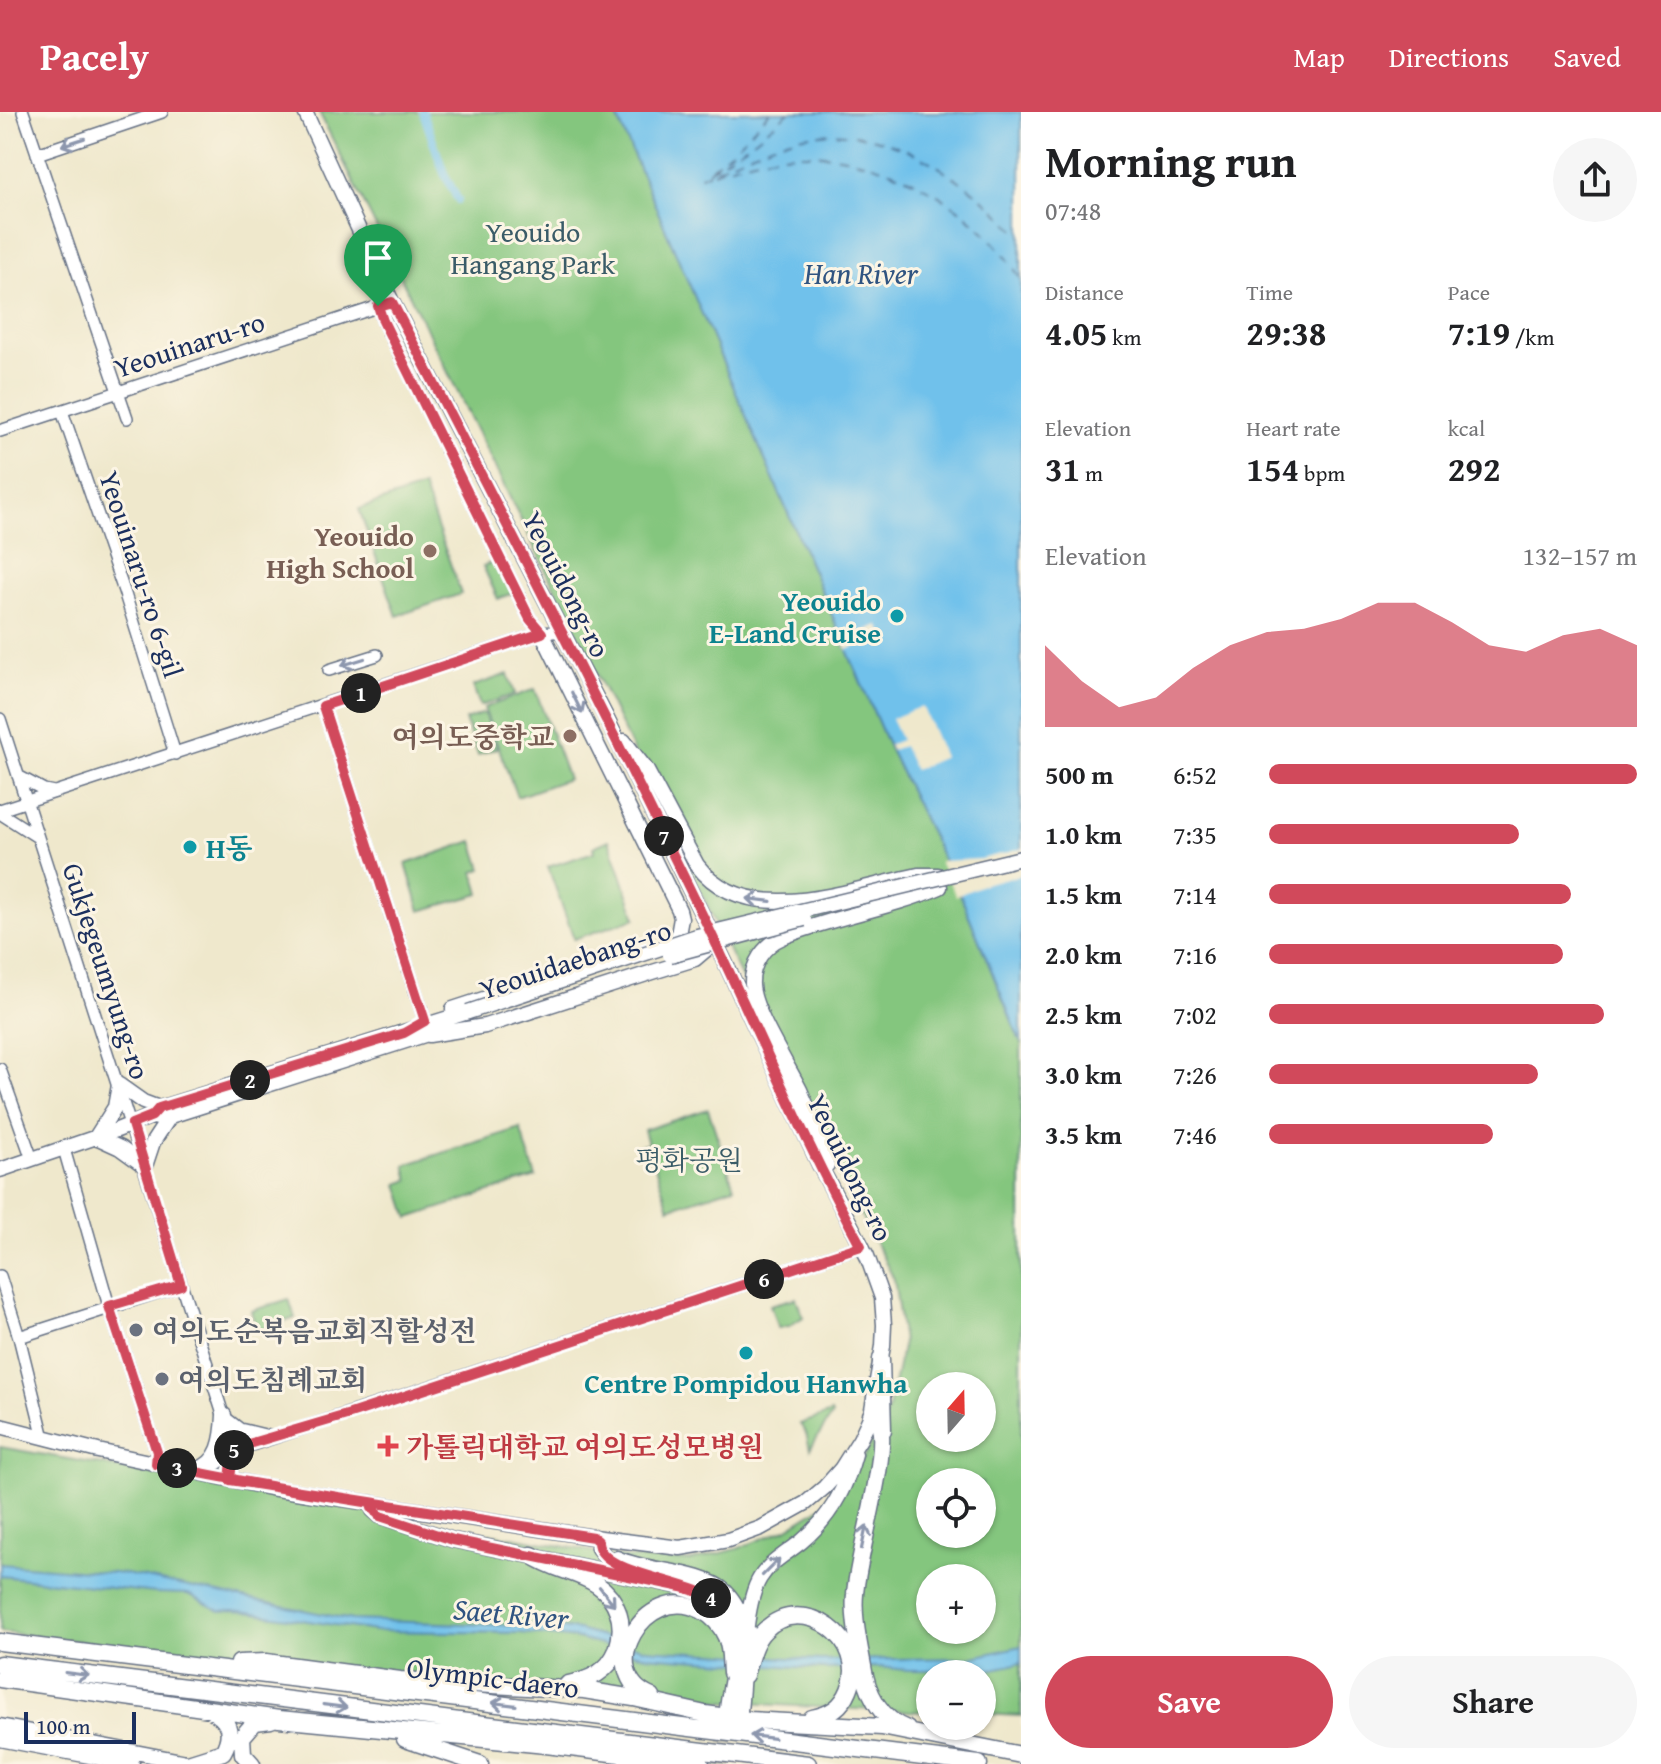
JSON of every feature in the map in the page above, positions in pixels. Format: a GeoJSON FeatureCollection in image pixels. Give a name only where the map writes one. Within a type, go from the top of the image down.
{"type":"FeatureCollection","features":[{"type":"Feature","properties":{"kind":"highway"},"geometry":{"type":"LineString","coordinates":[[881,1359],[884,1444],[856,1580],[852,1643],[859,1676],[871,1697],[902,1727],[916,1732]]}},
{"type":"Feature","properties":{"kind":"highway"},"geometry":{"type":"LineString","coordinates":[[871,1415],[877,1420],[881,1434],[877,1476]]}},
{"type":"Feature","properties":{"kind":"highway"},"geometry":{"type":"LineString","coordinates":[[532,1555],[543,1563],[573,1572],[602,1587],[628,1625]]}},
{"type":"Feature","properties":{"kind":"highway"},"geometry":{"type":"LineString","coordinates":[[676,1707],[645,1695],[630,1679],[619,1659],[619,1640],[628,1625],[662,1608],[685,1605],[743,1636]]}},
{"type":"Feature","properties":{"kind":"highway"},"geometry":{"type":"LineString","coordinates":[[743,1636],[777,1620],[803,1617],[827,1625],[852,1643]]}},
{"type":"Feature","properties":{"kind":"highway"},"geometry":{"type":"LineString","coordinates":[[738,1674],[743,1636]]}},
{"type":"Feature","properties":{"kind":"highway"},"geometry":{"type":"LineString","coordinates":[[738,1674],[743,1636]]}},
{"type":"Feature","properties":{"kind":"highway","name":"Olympic-daero"},"geometry":{"type":"LineString","coordinates":[[0,1642],[979,1764]]}},
{"type":"Feature","properties":{"kind":"highway"},"geometry":{"type":"LineString","coordinates":[[551,1688],[592,1678],[619,1659]]}},
{"type":"Feature","properties":{"kind":"highway"},"geometry":{"type":"LineString","coordinates":[[193,1665],[266,1662],[400,1680],[614,1694],[705,1714],[774,1723],[847,1724],[916,1734]]}},
{"type":"Feature","properties":{"kind":"highway","name":"Olympic-daero"},"geometry":{"type":"LineString","coordinates":[[0,1664],[808,1764]]}},
{"type":"Feature","properties":{"kind":"highway"},"geometry":{"type":"LineString","coordinates":[[774,1723],[817,1717],[836,1709],[859,1676]]}},
{"type":"Feature","properties":{"kind":"highway"},"geometry":{"type":"LineString","coordinates":[[0,1679],[279,1719],[546,1745],[701,1764]]}},
{"type":"Feature","properties":{"kind":"highway"},"geometry":{"type":"LineString","coordinates":[[193,1763],[223,1752],[228,1744],[230,1732],[227,1723],[208,1709]]}},
{"type":"Feature","properties":{"kind":"highway"},"geometry":{"type":"LineString","coordinates":[[252,1764],[243,1754],[242,1737],[255,1722],[279,1719]]}},
{"type":"Feature","properties":{"kind":"highway"},"geometry":{"type":"LineString","coordinates":[[377,1729],[480,1764]]}},
{"type":"Feature","properties":{"kind":"highway"},"geometry":{"type":"LineString","coordinates":[[947,1740],[1021,1755]]}},
{"type":"Feature","properties":{"kind":"main road","name":"Yeouidong-ro"},"geometry":{"type":"LineString","coordinates":[[0,1426],[230,1480],[593,1537],[695,1547],[728,1540],[761,1528],[806,1503],[825,1487],[860,1439],[871,1415],[884,1325],[882,1298],[861,1246],[563,631],[385,304],[305,112]]}},
{"type":"Feature","properties":{"kind":"main road"},"geometry":{"type":"LineString","coordinates":[[542,633],[679,910],[678,935]]}},
{"type":"Feature","properties":{"kind":"main road"},"geometry":{"type":"LineString","coordinates":[[606,717],[646,769],[701,871],[728,892],[752,901],[791,901],[918,875],[943,881]]}},
{"type":"Feature","properties":{"kind":"main road"},"geometry":{"type":"LineString","coordinates":[[842,1211],[809,1110],[753,993],[753,971],[762,953],[779,939],[831,921],[904,902],[943,881],[1021,858]]}},
{"type":"Feature","properties":{"kind":"main road","name":"Yeouidaebang-ro"},"geometry":{"type":"LineString","coordinates":[[0,1170],[421,1029],[691,949],[943,881],[1021,868]]}},
{"type":"Feature","properties":{"kind":"main road"},"geometry":{"type":"LineString","coordinates":[[421,1029],[436,1014],[708,926]]}},
{"type":"Feature","properties":{"kind":"main road"},"geometry":{"type":"LineString","coordinates":[[695,959],[715,942]]}},
{"type":"Feature","properties":{"kind":"main road"},"geometry":{"type":"LineString","coordinates":[[421,1029],[485,1026],[695,959],[725,962]]}},
{"type":"Feature","properties":{"kind":"main road"},"geometry":{"type":"LineString","coordinates":[[119,1085],[160,1114],[145,1166],[120,1148],[96,1137],[115,1107],[119,1085]]}},
{"type":"Feature","properties":{"kind":"main road"},"geometry":{"type":"LineString","coordinates":[[190,1470],[209,1464],[215,1457],[224,1415]]}},
{"type":"Feature","properties":{"kind":"main road"},"geometry":{"type":"LineString","coordinates":[[743,1636],[760,1579],[767,1569],[816,1528],[830,1511],[844,1490],[860,1439]]}},
{"type":"Feature","properties":{"kind":"main road"},"geometry":{"type":"LineString","coordinates":[[190,1470],[211,1467],[233,1451]]}},
{"type":"Feature","properties":{"kind":"main road"},"geometry":{"type":"LineString","coordinates":[[371,1503],[380,1516],[453,1540],[682,1587],[720,1603]]}},
{"type":"Feature","properties":{"kind":"main road"},"geometry":{"type":"LineString","coordinates":[[593,1537],[610,1553],[632,1564],[694,1577],[716,1585],[735,1604],[743,1636]]}},
{"type":"Feature","properties":{"kind":"main road"},"geometry":{"type":"LineString","coordinates":[[593,1537],[610,1562],[634,1572],[701,1590],[720,1603],[743,1636]]}},
{"type":"Feature","properties":{"kind":"main road"},"geometry":{"type":"LineString","coordinates":[[734,1710],[738,1674]]}},
{"type":"Feature","properties":{"kind":"main road"},"geometry":{"type":"LineString","coordinates":[[0,1726],[193,1763]]}},
{"type":"Feature","properties":{"kind":"main road"},"geometry":{"type":"LineString","coordinates":[[0,1739],[132,1764]]}},
{"type":"Feature","properties":{"kind":"street"},"geometry":{"type":"LineString","coordinates":[[23,112],[127,418]]}},
{"type":"Feature","properties":{"kind":"street"},"geometry":{"type":"LineString","coordinates":[[37,154],[162,112]]}},
{"type":"Feature","properties":{"kind":"street"},"geometry":{"type":"LineString","coordinates":[[385,304],[383,321],[530,619],[542,633]]}},
{"type":"Feature","properties":{"kind":"street","name":"Yeouinaru-ro"},"geometry":{"type":"LineString","coordinates":[[0,431],[385,304]]}},
{"type":"Feature","properties":{"kind":"street","name":"Yeouinaru-ro 6-gil"},"geometry":{"type":"LineString","coordinates":[[62,411],[124,591],[175,754]]}},
{"type":"Feature","properties":{"kind":"street"},"geometry":{"type":"LineString","coordinates":[[0,812],[542,633],[563,631]]}},
{"type":"Feature","properties":{"kind":"street"},"geometry":{"type":"LineString","coordinates":[[329,670],[377,655]]}},
{"type":"Feature","properties":{"kind":"street"},"geometry":{"type":"LineString","coordinates":[[323,706],[421,1029]]}},
{"type":"Feature","properties":{"kind":"street","name":"Gukjegeumyung-ro"},"geometry":{"type":"LineString","coordinates":[[0,719],[224,1415],[233,1451],[230,1480]]}},
{"type":"Feature","properties":{"kind":"street"},"geometry":{"type":"LineString","coordinates":[[18,776],[44,790],[58,793]]}},
{"type":"Feature","properties":{"kind":"street"},"geometry":{"type":"LineString","coordinates":[[0,812],[38,838]]}},
{"type":"Feature","properties":{"kind":"street"},"geometry":{"type":"LineString","coordinates":[[0,1069],[32,1159]]}},
{"type":"Feature","properties":{"kind":"street"},"geometry":{"type":"LineString","coordinates":[[64,1149],[109,1306],[157,1452],[156,1464]]}},
{"type":"Feature","properties":{"kind":"street"},"geometry":{"type":"LineString","coordinates":[[233,1451],[861,1246]]}},
{"type":"Feature","properties":{"kind":"street"},"geometry":{"type":"LineString","coordinates":[[0,1276],[44,1438]]}},
{"type":"Feature","properties":{"kind":"street"},"geometry":{"type":"LineString","coordinates":[[19,1337],[181,1285]]}},
{"type":"Feature","properties":{"kind":"street"},"geometry":{"type":"LineString","coordinates":[[224,1415],[240,1429],[274,1436]]}},
{"type":"Feature","properties":{"kind":"green space","name":"Yeouido Hangang Park"},"geometry":{"type":"Polygon","coordinates":[[[319,112],[615,112],[888,745],[963,901],[1021,1043],[1021,1716],[996,1715],[996,1660],[916,1660],[916,1711],[697,1700],[464,1681],[0,1632],[0,1447],[630,1558],[691,1561],[737,1549],[786,1529],[827,1503],[865,1455],[889,1408],[903,1342],[894,1279],[771,1039],[575,629],[319,112]]]}},
{"type":"Feature","properties":{"kind":"green space"},"geometry":{"type":"Polygon","coordinates":[[[423,487],[461,594],[397,616],[359,509],[423,487]]]}},
{"type":"Feature","properties":{"kind":"green space"},"geometry":{"type":"Polygon","coordinates":[[[500,559],[515,592],[498,599],[483,566],[500,559]]]}},
{"type":"Feature","properties":{"kind":"green space"},"geometry":{"type":"Polygon","coordinates":[[[508,674],[515,694],[480,706],[473,686],[508,674]]]}},
{"type":"Feature","properties":{"kind":"green space"},"geometry":{"type":"Polygon","coordinates":[[[535,689],[568,779],[517,797],[484,708],[535,689]]]}},
{"type":"Feature","properties":{"kind":"green space"},"geometry":{"type":"Polygon","coordinates":[[[484,713],[497,748],[478,755],[465,720],[484,713]]]}},
{"type":"Feature","properties":{"kind":"green space"},"geometry":{"type":"Polygon","coordinates":[[[609,840],[636,918],[574,939],[548,867],[594,852],[593,847],[609,840]]]}},
{"type":"Feature","properties":{"kind":"green space"},"geometry":{"type":"Polygon","coordinates":[[[473,841],[482,869],[474,872],[480,894],[420,911],[406,864],[473,841]]]}},
{"type":"Feature","properties":{"kind":"green space","name":"평화공원"},"geometry":{"type":"Polygon","coordinates":[[[708,1109],[734,1187],[669,1208],[652,1158],[644,1160],[640,1146],[648,1144],[644,1130],[708,1109]]]}},
{"type":"Feature","properties":{"kind":"green space"},"geometry":{"type":"Polygon","coordinates":[[[520,1128],[536,1177],[409,1218],[398,1184],[409,1180],[405,1165],[520,1128]]]}},
{"type":"Feature","properties":{"kind":"green space"},"geometry":{"type":"Polygon","coordinates":[[[796,1298],[803,1317],[789,1326],[778,1328],[770,1305],[796,1298]]]}},
{"type":"Feature","properties":{"kind":"green space"},"geometry":{"type":"Polygon","coordinates":[[[289,1299],[295,1318],[257,1331],[251,1311],[289,1299]]]}},
{"type":"Feature","properties":{"kind":"green space"},"geometry":{"type":"Polygon","coordinates":[[[832,1415],[810,1449],[800,1424],[832,1415]]]}},
{"type":"Feature","properties":{"kind":"water","name":"Han River"},"geometry":{"type":"Polygon","coordinates":[[[615,112],[1021,112],[1021,1043],[963,901],[888,745],[615,112]]]}},
{"type":"Feature","properties":{"kind":"water"},"geometry":{"type":"Polygon","coordinates":[[[0,1564],[126,1574],[352,1620],[555,1627],[578,1630],[646,1649],[821,1660],[970,1658],[1021,1646],[1021,1663],[996,1668],[996,1660],[916,1660],[916,1670],[879,1667],[824,1669],[645,1656],[578,1639],[521,1633],[375,1631],[234,1610],[220,1611],[188,1594],[0,1576],[0,1564]]]}},
{"type":"Feature","properties":{"kind":"pier"},"geometry":{"type":"Polygon","coordinates":[[[879,625],[884,635],[847,650],[843,640],[879,625]]]}},
{"type":"Feature","properties":{"kind":"pier"},"geometry":{"type":"Polygon","coordinates":[[[922,706],[944,757],[914,770],[903,746],[891,750],[888,745],[901,740],[891,719],[922,706]]]}},
{"type":"Feature","properties":{"kind":"pier"},"geometry":{"type":"Polygon","coordinates":[[[1021,849],[1021,875],[987,883],[956,896],[939,861],[981,859],[1021,849]]]}},
{"type":"Feature","properties":{"kind":"waterway"},"geometry":{"type":"LineString","coordinates":[[423,112],[444,173],[458,200]]}},
{"type":"Feature","properties":{"kind":"ferry route"},"geometry":{"type":"LineString","coordinates":[[711,168],[770,112]]}},
{"type":"Feature","properties":{"kind":"ferry route"},"geometry":{"type":"LineString","coordinates":[[789,112],[756,139],[701,176],[779,142],[824,134],[856,135],[918,155],[946,172],[973,191],[1021,236]]}},
{"type":"Feature","properties":{"kind":"ferry route"},"geometry":{"type":"LineString","coordinates":[[713,172],[754,160],[796,154],[829,155],[894,173],[954,206],[1003,253],[1021,280]]}},
{"type":"Feature","properties":{"kind":"tunnel"},"geometry":{"type":"LineString","coordinates":[[720,1764],[725,1722]]}},
{"type":"Feature","properties":{"kind":"place","name":"Yeouido High School"},"geometry":{"type":"Point","coordinates":[430,551]}},
{"type":"Feature","properties":{"kind":"place","name":"Yeouido E-Land Cruise"},"geometry":{"type":"Point","coordinates":[897,616]}},
{"type":"Feature","properties":{"kind":"place","name":"여의도중학교"},"geometry":{"type":"Point","coordinates":[570,736]}},
{"type":"Feature","properties":{"kind":"place","name":"H동"},"geometry":{"type":"Point","coordinates":[190,847]}},
{"type":"Feature","properties":{"kind":"place","name":"여의도순복음교회직할성전"},"geometry":{"type":"Point","coordinates":[136,1330]}},
{"type":"Feature","properties":{"kind":"place","name":"Centre Pompidou Hanwha"},"geometry":{"type":"Point","coordinates":[746,1353]}},
{"type":"Feature","properties":{"kind":"place","name":"여의도침례교회"},"geometry":{"type":"Point","coordinates":[162,1379]}},
{"type":"Feature","properties":{"kind":"place","name":"가톨릭대학교 여의도성모병원"},"geometry":{"type":"Point","coordinates":[388,1446]}},
{"type":"Feature","properties":{"kind":"route"},"geometry":{"type":"LineString","coordinates":[[378,306],[392,302],[563,631],[861,1246],[350,1414],[245,1445],[233,1451],[230,1480],[593,1537],[610,1562],[634,1572],[701,1590],[720,1603],[682,1587],[453,1540],[380,1516],[374,1512],[371,1503],[270,1488],[230,1480],[156,1464],[157,1452],[109,1306],[181,1285],[132,1124],[152,1116],[156,1109],[404,1033],[425,1021],[323,706],[542,633],[530,619],[378,306]]}},
{"type":"Feature","properties":{"kind":"water label","name":"Saet River"},"geometry":{"type":"Point","coordinates":[511,1613]}}]}
